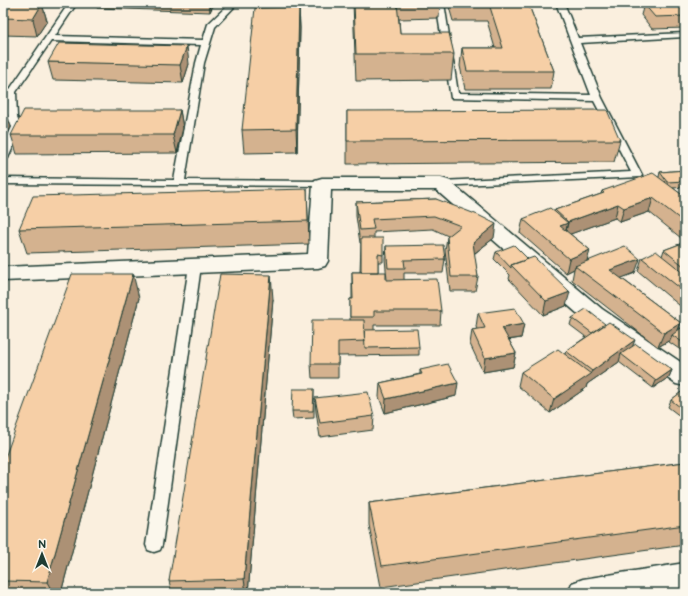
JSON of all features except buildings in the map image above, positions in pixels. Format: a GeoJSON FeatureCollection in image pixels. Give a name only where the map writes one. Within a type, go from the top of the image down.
{"type":"FeatureCollection","features":[{"type":"Feature","properties":{"kind":"street"},"geometry":{"type":"LineString","coordinates":[[3,274],[318,261],[322,184],[440,184],[594,315],[685,377]]}},
{"type":"Feature","properties":{"kind":"street"},"geometry":{"type":"LineString","coordinates":[[583,593],[685,578]]}},
{"type":"Feature","properties":{"kind":"lane"},"geometry":{"type":"LineString","coordinates":[[3,158],[16,127],[16,117],[8,92],[74,3]]}},
{"type":"Feature","properties":{"kind":"lane"},"geometry":{"type":"LineString","coordinates":[[179,183],[186,117],[211,26],[234,3]]}},
{"type":"Feature","properties":{"kind":"lane"},"geometry":{"type":"LineString","coordinates":[[440,3],[454,96],[597,98]]}},
{"type":"Feature","properties":{"kind":"lane"},"geometry":{"type":"LineString","coordinates":[[440,184],[637,176],[597,98],[560,3]]}},
{"type":"Feature","properties":{"kind":"lane"},"geometry":{"type":"LineString","coordinates":[[576,41],[685,35]]}},
{"type":"Feature","properties":{"kind":"lane"},"geometry":{"type":"LineString","coordinates":[[49,38],[206,43]]}},
{"type":"Feature","properties":{"kind":"lane"},"geometry":{"type":"LineString","coordinates":[[3,181],[322,184]]}},
{"type":"Feature","properties":{"kind":"lane"},"geometry":{"type":"LineString","coordinates":[[154,545],[196,266]]}}]}
